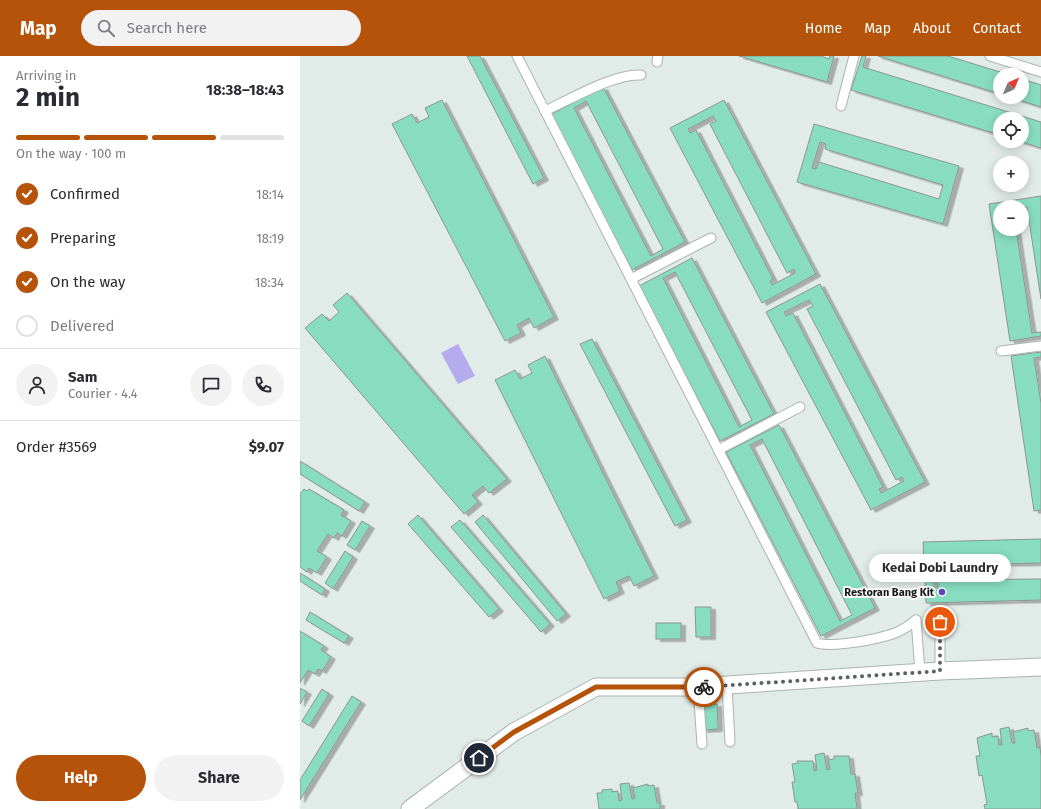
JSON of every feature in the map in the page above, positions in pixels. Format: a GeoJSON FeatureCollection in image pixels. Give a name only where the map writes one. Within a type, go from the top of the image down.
{"type":"FeatureCollection","features":[{"type":"Feature","properties":{"kind":"street"},"geometry":{"type":"LineString","coordinates":[[410,809],[514,732],[596,687],[698,687],[920,672],[1041,667]]}},
{"type":"Feature","properties":{"kind":"lane"},"geometry":{"type":"LineString","coordinates":[[518,56],[817,643],[831,645],[883,638],[906,628],[916,620],[920,672]]}},
{"type":"Feature","properties":{"kind":"lane"},"geometry":{"type":"LineString","coordinates":[[841,106],[854,56]]}},
{"type":"Feature","properties":{"kind":"lane"},"geometry":{"type":"LineString","coordinates":[[990,56],[1041,72]]}},
{"type":"Feature","properties":{"kind":"lane"},"geometry":{"type":"LineString","coordinates":[[545,111],[617,78],[632,74],[641,75]]}},
{"type":"Feature","properties":{"kind":"lane"},"geometry":{"type":"LineString","coordinates":[[631,279],[711,238]]}},
{"type":"Feature","properties":{"kind":"lane"},"geometry":{"type":"LineString","coordinates":[[1001,352],[1041,346]]}},
{"type":"Feature","properties":{"kind":"lane"},"geometry":{"type":"LineString","coordinates":[[718,450],[800,407]]}},
{"type":"Feature","properties":{"kind":"lane"},"geometry":{"type":"LineString","coordinates":[[940,622],[940,671]]}},
{"type":"Feature","properties":{"kind":"lane"},"geometry":{"type":"LineString","coordinates":[[727,685],[730,742]]}},
{"type":"Feature","properties":{"kind":"lane"},"geometry":{"type":"LineString","coordinates":[[698,687],[702,744]]}},
{"type":"Feature","properties":{"kind":"shaded area"},"geometry":{"type":"Polygon","coordinates":[[[458,344],[475,376],[458,384],[441,353],[458,344]]]}},
{"type":"Feature","properties":{"kind":"building"},"geometry":{"type":"Polygon","coordinates":[[[467,56],[480,56],[544,178],[533,184],[467,56]]]}},
{"type":"Feature","properties":{"kind":"building"},"geometry":{"type":"Polygon","coordinates":[[[739,56],[821,56],[829,59],[830,56],[834,56],[827,82],[739,56]]]}},
{"type":"Feature","properties":{"kind":"building"},"geometry":{"type":"Polygon","coordinates":[[[862,56],[866,56],[863,67],[1009,112],[993,112],[993,133],[851,90],[862,56]]]}},
{"type":"Feature","properties":{"kind":"building"},"geometry":{"type":"Polygon","coordinates":[[[878,56],[948,56],[993,70],[993,92],[878,56]]]}},
{"type":"Feature","properties":{"kind":"building"},"geometry":{"type":"Polygon","coordinates":[[[1029,81],[1041,85],[1041,107],[1029,103],[1029,81]]]}},
{"type":"Feature","properties":{"kind":"building"},"geometry":{"type":"Polygon","coordinates":[[[603,87],[685,242],[632,270],[550,115],[603,87]],[[586,101],[574,108],[651,256],[663,249],[586,101]]]}},
{"type":"Feature","properties":{"kind":"building"},"geometry":{"type":"Polygon","coordinates":[[[442,100],[554,317],[534,328],[529,318],[517,325],[521,333],[505,341],[392,124],[412,114],[417,123],[429,117],[425,108],[442,100]]]}},
{"type":"Feature","properties":{"kind":"building"},"geometry":{"type":"Polygon","coordinates":[[[724,100],[816,274],[762,303],[670,128],[724,100]],[[713,116],[688,129],[690,133],[696,130],[773,279],[770,281],[772,285],[795,273],[794,269],[787,273],[710,124],[716,121],[713,116]]]}},
{"type":"Feature","properties":{"kind":"building"},"geometry":{"type":"Polygon","coordinates":[[[1029,118],[1041,122],[1041,148],[1029,144],[1029,118]]]}},
{"type":"Feature","properties":{"kind":"building"},"geometry":{"type":"Polygon","coordinates":[[[814,124],[959,166],[943,224],[797,182],[814,124]],[[820,142],[812,168],[816,169],[819,162],[939,199],[943,185],[825,149],[826,144],[820,142]]]}},
{"type":"Feature","properties":{"kind":"building"},"geometry":{"type":"Polygon","coordinates":[[[1041,196],[1041,299],[1029,220],[1029,200],[1015,200],[1041,196]]]}},
{"type":"Feature","properties":{"kind":"building"},"geometry":{"type":"Polygon","coordinates":[[[993,203],[993,230],[989,204],[993,203]]]}},
{"type":"Feature","properties":{"kind":"building"},"geometry":{"type":"Polygon","coordinates":[[[994,236],[1017,236],[1032,333],[1041,332],[1041,336],[1010,341],[994,236]]]}},
{"type":"Feature","properties":{"kind":"building"},"geometry":{"type":"Polygon","coordinates":[[[692,258],[774,414],[720,441],[639,286],[692,258]],[[675,272],[663,278],[739,427],[752,420],[675,272]]]}},
{"type":"Feature","properties":{"kind":"building"},"geometry":{"type":"Polygon","coordinates":[[[820,284],[925,482],[871,510],[766,312],[820,284]],[[809,300],[784,312],[786,316],[793,313],[883,487],[879,489],[881,493],[904,481],[902,477],[896,480],[807,309],[813,306],[809,300]]]}},
{"type":"Feature","properties":{"kind":"building"},"geometry":{"type":"Polygon","coordinates":[[[347,293],[507,479],[489,493],[483,486],[472,495],[478,502],[464,514],[305,328],[322,314],[329,321],[339,312],[333,305],[347,293]]]}},
{"type":"Feature","properties":{"kind":"building"},"geometry":{"type":"Polygon","coordinates":[[[592,339],[687,520],[675,526],[580,344],[592,339]]]}},
{"type":"Feature","properties":{"kind":"building"},"geometry":{"type":"Polygon","coordinates":[[[1041,352],[1041,357],[1034,358],[1041,403],[1041,510],[1034,511],[1011,356],[1041,352]]]}},
{"type":"Feature","properties":{"kind":"building"},"geometry":{"type":"Polygon","coordinates":[[[545,356],[654,576],[634,586],[629,576],[616,582],[620,591],[604,599],[495,380],[515,370],[520,379],[532,373],[528,365],[545,356]]]}},
{"type":"Feature","properties":{"kind":"building"},"geometry":{"type":"Polygon","coordinates":[[[779,425],[875,608],[821,636],[726,452],[779,425]],[[762,439],[750,445],[840,621],[852,615],[762,439]]]}},
{"type":"Feature","properties":{"kind":"building"},"geometry":{"type":"Polygon","coordinates":[[[300,461],[365,502],[359,511],[300,474],[300,461]]]}},
{"type":"Feature","properties":{"kind":"building"},"geometry":{"type":"Polygon","coordinates":[[[304,489],[307,491],[309,489],[344,510],[341,515],[351,521],[342,536],[337,533],[334,538],[328,534],[317,551],[327,557],[317,573],[309,568],[307,572],[300,567],[300,494],[304,489]]]}},
{"type":"Feature","properties":{"kind":"building"},"geometry":{"type":"Polygon","coordinates":[[[418,515],[499,609],[489,617],[408,524],[418,515]]]}},
{"type":"Feature","properties":{"kind":"building"},"geometry":{"type":"Polygon","coordinates":[[[483,515],[566,614],[557,621],[475,522],[483,515]]]}},
{"type":"Feature","properties":{"kind":"building"},"geometry":{"type":"Polygon","coordinates":[[[460,520],[550,624],[541,632],[451,527],[460,520]]]}},
{"type":"Feature","properties":{"kind":"building"},"geometry":{"type":"Polygon","coordinates":[[[362,521],[370,526],[355,550],[347,545],[362,521]]]}},
{"type":"Feature","properties":{"kind":"building"},"geometry":{"type":"Polygon","coordinates":[[[1041,539],[1041,563],[941,565],[941,559],[933,559],[934,587],[938,587],[938,580],[1041,579],[1041,600],[926,603],[923,542],[1041,539]]]}},
{"type":"Feature","properties":{"kind":"building"},"geometry":{"type":"Polygon","coordinates":[[[345,551],[353,557],[333,589],[325,583],[345,551]]]}},
{"type":"Feature","properties":{"kind":"building"},"geometry":{"type":"Polygon","coordinates":[[[300,573],[325,589],[322,595],[300,581],[300,573]]]}},
{"type":"Feature","properties":{"kind":"building"},"geometry":{"type":"Polygon","coordinates":[[[695,607],[711,607],[711,637],[696,637],[695,607]]]}},
{"type":"Feature","properties":{"kind":"building"},"geometry":{"type":"Polygon","coordinates":[[[310,612],[349,636],[344,643],[306,620],[310,612]]]}},
{"type":"Feature","properties":{"kind":"building"},"geometry":{"type":"Polygon","coordinates":[[[656,623],[681,623],[681,639],[656,639],[656,623]]]}},
{"type":"Feature","properties":{"kind":"building"},"geometry":{"type":"Polygon","coordinates":[[[300,631],[324,646],[321,650],[331,657],[322,671],[318,669],[315,674],[308,670],[300,683],[300,631]]]}},
{"type":"Feature","properties":{"kind":"building"},"geometry":{"type":"Polygon","coordinates":[[[300,688],[307,692],[300,704],[300,688]]]}},
{"type":"Feature","properties":{"kind":"building"},"geometry":{"type":"Polygon","coordinates":[[[322,689],[329,694],[309,726],[302,721],[322,689]]]}},
{"type":"Feature","properties":{"kind":"building"},"geometry":{"type":"Polygon","coordinates":[[[352,696],[361,702],[300,800],[300,780],[352,696]]]}},
{"type":"Feature","properties":{"kind":"building"},"geometry":{"type":"Polygon","coordinates":[[[717,704],[718,729],[703,730],[702,705],[717,704]]]}},
{"type":"Feature","properties":{"kind":"building"},"geometry":{"type":"Polygon","coordinates":[[[1009,727],[1012,743],[1015,743],[1013,732],[1028,728],[1028,731],[1034,730],[1037,748],[1040,747],[1041,756],[1041,809],[985,809],[984,805],[987,804],[982,775],[979,776],[976,756],[980,756],[977,738],[992,733],[992,737],[998,736],[999,745],[1002,745],[1000,729],[1009,727]]]}},
{"type":"Feature","properties":{"kind":"building"},"geometry":{"type":"Polygon","coordinates":[[[824,753],[827,770],[830,769],[828,760],[834,759],[834,756],[849,756],[851,774],[855,774],[858,793],[855,793],[857,809],[798,809],[797,802],[795,802],[792,782],[795,782],[792,764],[798,763],[797,761],[813,761],[814,771],[817,770],[815,755],[824,753]]]}},
{"type":"Feature","properties":{"kind":"building"},"geometry":{"type":"Polygon","coordinates":[[[629,783],[632,799],[635,798],[633,788],[648,784],[648,786],[654,785],[657,803],[660,803],[660,809],[599,809],[597,793],[602,793],[602,790],[612,789],[612,792],[618,791],[619,801],[622,800],[620,784],[629,783]]]}},
{"type":"Feature","properties":{"kind":"way so far"},"geometry":{"type":"LineString","coordinates":[[704,687],[940,671],[940,622]]}},
{"type":"Feature","properties":{"kind":"place","name":"Restoran Bang Kit"},"geometry":{"type":"Point","coordinates":[942,592]}},
{"type":"Feature","properties":{"kind":"place","name":"Kedai Dobi Laundry"},"geometry":{"type":"Point","coordinates":[940,622]}},
{"type":"Feature","properties":{"kind":"route"},"geometry":{"type":"LineString","coordinates":[[479,758],[514,732],[596,687],[704,687]]}}]}
